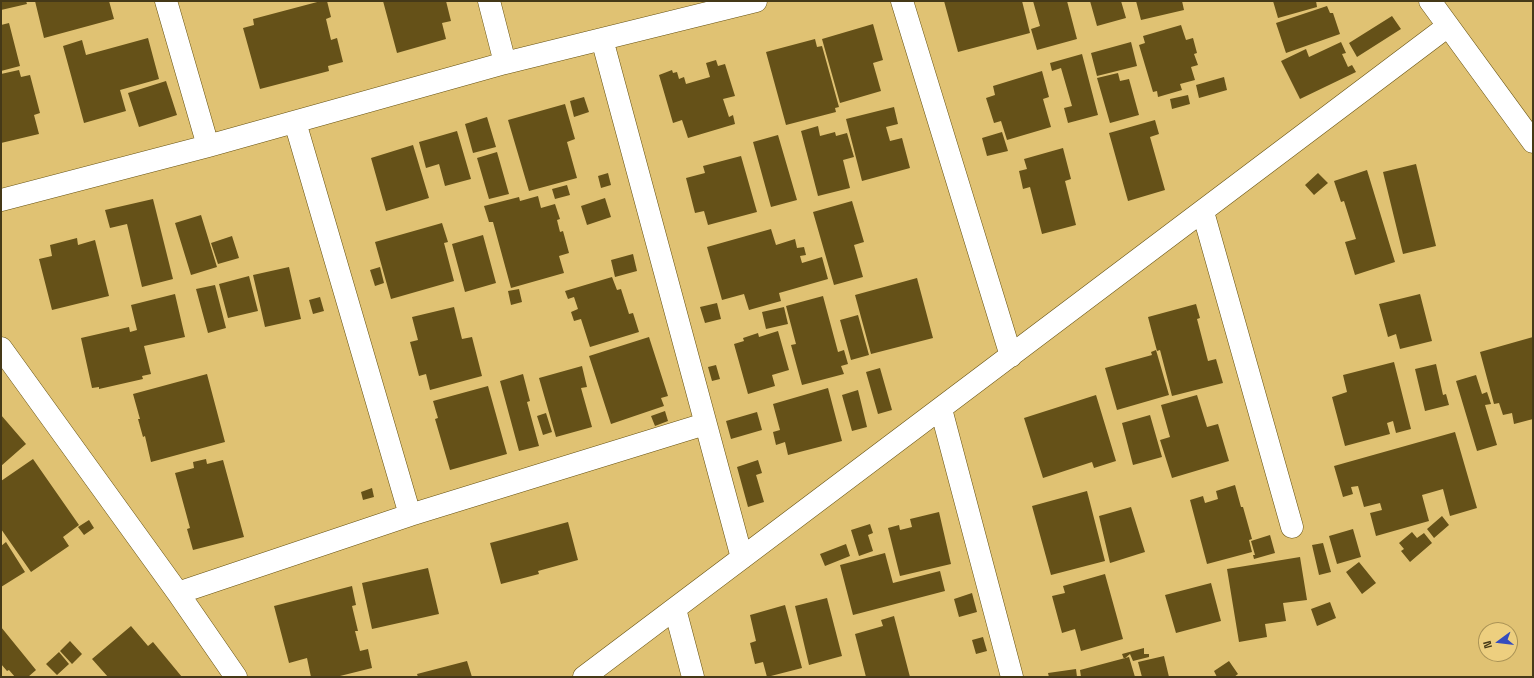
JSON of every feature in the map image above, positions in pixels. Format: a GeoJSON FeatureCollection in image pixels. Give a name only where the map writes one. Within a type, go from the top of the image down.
{"type":"FeatureCollection","features":[{"type":"Feature","properties":{"kind":"street"},"geometry":{"type":"LineString","coordinates":[[166,1],[208,146]]}},
{"type":"Feature","properties":{"kind":"street"},"geometry":{"type":"LineString","coordinates":[[489,1],[505,62]]}},
{"type":"Feature","properties":{"kind":"street"},"geometry":{"type":"LineString","coordinates":[[1,200],[208,146],[505,62],[756,1]]}},
{"type":"Feature","properties":{"kind":"street"},"geometry":{"type":"LineString","coordinates":[[902,1],[1011,356]]}},
{"type":"Feature","properties":{"kind":"street"},"geometry":{"type":"LineString","coordinates":[[1430,1],[1533,142]]}},
{"type":"Feature","properties":{"kind":"street"},"geometry":{"type":"LineString","coordinates":[[584,677],[1448,26]]}},
{"type":"Feature","properties":{"kind":"street"},"geometry":{"type":"LineString","coordinates":[[602,39],[742,558]]}},
{"type":"Feature","properties":{"kind":"street"},"geometry":{"type":"LineString","coordinates":[[295,122],[410,515]]}},
{"type":"Feature","properties":{"kind":"street"},"geometry":{"type":"LineString","coordinates":[[1203,212],[1292,527]]}},
{"type":"Feature","properties":{"kind":"street"},"geometry":{"type":"LineString","coordinates":[[1,348],[178,593],[236,677]]}},
{"type":"Feature","properties":{"kind":"street"},"geometry":{"type":"LineString","coordinates":[[940,410],[1012,677]]}},
{"type":"Feature","properties":{"kind":"street"},"geometry":{"type":"LineString","coordinates":[[178,593],[410,515],[705,424]]}},
{"type":"Feature","properties":{"kind":"street"},"geometry":{"type":"LineString","coordinates":[[675,609],[693,677]]}},
{"type":"Feature","properties":{"kind":"building"},"geometry":{"type":"Polygon","coordinates":[[[1,1],[26,1],[27,4],[1,10],[1,1]]]}},
{"type":"Feature","properties":{"kind":"building"},"geometry":{"type":"Polygon","coordinates":[[[35,1],[109,1],[114,19],[44,38],[35,1]]]}},
{"type":"Feature","properties":{"kind":"building"},"geometry":{"type":"Polygon","coordinates":[[[321,1],[327,1],[331,17],[326,19],[331,40],[337,38],[343,62],[328,66],[329,71],[260,89],[243,28],[254,25],[253,19],[321,1]]]}},
{"type":"Feature","properties":{"kind":"building"},"geometry":{"type":"Polygon","coordinates":[[[383,1],[446,1],[451,21],[442,23],[446,39],[397,53],[383,1]]]}},
{"type":"Feature","properties":{"kind":"building"},"geometry":{"type":"Polygon","coordinates":[[[944,1],[1022,1],[1030,33],[958,52],[944,1]]]}},
{"type":"Feature","properties":{"kind":"building"},"geometry":{"type":"Polygon","coordinates":[[[1033,1],[1067,1],[1077,39],[1037,50],[1031,29],[1040,26],[1033,1]]]}},
{"type":"Feature","properties":{"kind":"building"},"geometry":{"type":"Polygon","coordinates":[[[1090,1],[1121,1],[1126,18],[1097,26],[1090,1]]]}},
{"type":"Feature","properties":{"kind":"building"},"geometry":{"type":"Polygon","coordinates":[[[1136,1],[1182,1],[1184,10],[1141,20],[1136,1]]]}},
{"type":"Feature","properties":{"kind":"building"},"geometry":{"type":"Polygon","coordinates":[[[1273,1],[1316,1],[1317,7],[1278,18],[1273,1]]]}},
{"type":"Feature","properties":{"kind":"building"},"geometry":{"type":"Polygon","coordinates":[[[1327,6],[1330,13],[1333,13],[1340,34],[1286,53],[1276,23],[1327,6]]]}},
{"type":"Feature","properties":{"kind":"building"},"geometry":{"type":"Polygon","coordinates":[[[1392,16],[1401,29],[1357,57],[1349,43],[1392,16]]]}},
{"type":"Feature","properties":{"kind":"building"},"geometry":{"type":"Polygon","coordinates":[[[9,23],[20,66],[1,71],[1,25],[9,23]]]}},
{"type":"Feature","properties":{"kind":"building"},"geometry":{"type":"Polygon","coordinates":[[[873,24],[883,60],[873,63],[881,91],[840,103],[822,39],[873,24]]]}},
{"type":"Feature","properties":{"kind":"building"},"geometry":{"type":"Polygon","coordinates":[[[1181,25],[1186,40],[1193,38],[1197,53],[1194,54],[1198,65],[1191,67],[1195,80],[1180,84],[1182,90],[1158,97],[1157,91],[1153,92],[1139,45],[1145,43],[1143,36],[1181,25]]]}},
{"type":"Feature","properties":{"kind":"building"},"geometry":{"type":"Polygon","coordinates":[[[148,38],[159,79],[120,90],[126,111],[84,123],[63,46],[82,40],[86,55],[148,38]]]}},
{"type":"Feature","properties":{"kind":"building"},"geometry":{"type":"Polygon","coordinates":[[[815,39],[817,47],[822,46],[839,107],[835,108],[836,112],[786,125],[766,52],[815,39]]]}},
{"type":"Feature","properties":{"kind":"building"},"geometry":{"type":"Polygon","coordinates":[[[1131,42],[1137,66],[1097,76],[1091,53],[1131,42]]]}},
{"type":"Feature","properties":{"kind":"building"},"geometry":{"type":"Polygon","coordinates":[[[1341,42],[1346,53],[1342,54],[1348,67],[1352,65],[1356,72],[1300,99],[1281,61],[1306,49],[1309,57],[1341,42]]]}},
{"type":"Feature","properties":{"kind":"building"},"geometry":{"type":"Polygon","coordinates":[[[1082,54],[1098,115],[1068,123],[1064,108],[1072,106],[1061,68],[1052,71],[1050,63],[1082,54]]]}},
{"type":"Feature","properties":{"kind":"building"},"geometry":{"type":"Polygon","coordinates":[[[716,60],[718,66],[725,64],[735,96],[723,99],[729,117],[733,115],[735,124],[688,138],[682,120],[673,123],[659,75],[672,70],[673,73],[677,72],[679,79],[684,77],[686,84],[710,77],[706,63],[716,60]]]}},
{"type":"Feature","properties":{"kind":"building"},"geometry":{"type":"Polygon","coordinates":[[[19,70],[21,77],[30,75],[40,113],[34,115],[39,134],[1,143],[1,74],[19,70]]]}},
{"type":"Feature","properties":{"kind":"building"},"geometry":{"type":"Polygon","coordinates":[[[1042,71],[1049,97],[1043,99],[1051,127],[1007,140],[1001,121],[994,123],[986,98],[995,95],[993,86],[1042,71]]]}},
{"type":"Feature","properties":{"kind":"building"},"geometry":{"type":"Polygon","coordinates":[[[1118,73],[1120,81],[1129,79],[1139,115],[1110,123],[1097,78],[1118,73]]]}},
{"type":"Feature","properties":{"kind":"building"},"geometry":{"type":"Polygon","coordinates":[[[1224,77],[1227,90],[1199,98],[1196,85],[1224,77]]]}},
{"type":"Feature","properties":{"kind":"building"},"geometry":{"type":"Polygon","coordinates":[[[166,81],[177,115],[139,127],[128,93],[166,81]]]}},
{"type":"Feature","properties":{"kind":"building"},"geometry":{"type":"Polygon","coordinates":[[[1188,95],[1190,104],[1172,109],[1170,99],[1188,95]]]}},
{"type":"Feature","properties":{"kind":"building"},"geometry":{"type":"Polygon","coordinates":[[[584,97],[589,112],[574,117],[570,101],[584,97]]]}},
{"type":"Feature","properties":{"kind":"building"},"geometry":{"type":"Polygon","coordinates":[[[565,104],[575,139],[567,142],[577,178],[529,191],[508,120],[565,104]]]}},
{"type":"Feature","properties":{"kind":"building"},"geometry":{"type":"Polygon","coordinates":[[[894,107],[898,124],[886,127],[890,141],[902,138],[910,168],[862,181],[846,119],[894,107]]]}},
{"type":"Feature","properties":{"kind":"building"},"geometry":{"type":"Polygon","coordinates":[[[487,117],[496,147],[473,153],[465,124],[487,117]]]}},
{"type":"Feature","properties":{"kind":"building"},"geometry":{"type":"Polygon","coordinates":[[[1155,120],[1159,134],[1150,137],[1165,190],[1128,201],[1109,133],[1155,120]]]}},
{"type":"Feature","properties":{"kind":"building"},"geometry":{"type":"Polygon","coordinates":[[[818,126],[820,136],[835,132],[836,136],[847,133],[854,157],[843,160],[850,188],[818,196],[801,131],[818,126]]]}},
{"type":"Feature","properties":{"kind":"building"},"geometry":{"type":"Polygon","coordinates":[[[457,131],[471,179],[445,186],[439,164],[426,168],[419,142],[457,131]]]}},
{"type":"Feature","properties":{"kind":"building"},"geometry":{"type":"Polygon","coordinates":[[[1002,132],[1008,151],[987,156],[982,138],[1002,132]]]}},
{"type":"Feature","properties":{"kind":"building"},"geometry":{"type":"Polygon","coordinates":[[[778,135],[797,200],[771,207],[753,142],[778,135]]]}},
{"type":"Feature","properties":{"kind":"building"},"geometry":{"type":"Polygon","coordinates":[[[413,145],[429,198],[386,211],[371,158],[413,145]]]}},
{"type":"Feature","properties":{"kind":"building"},"geometry":{"type":"Polygon","coordinates":[[[1063,148],[1071,179],[1065,181],[1076,225],[1042,234],[1030,187],[1023,189],[1019,171],[1027,169],[1024,159],[1063,148]]]}},
{"type":"Feature","properties":{"kind":"building"},"geometry":{"type":"Polygon","coordinates":[[[497,152],[509,194],[489,199],[477,158],[497,152]]]}},
{"type":"Feature","properties":{"kind":"building"},"geometry":{"type":"Polygon","coordinates":[[[741,156],[757,212],[708,225],[704,211],[695,213],[686,178],[705,173],[703,166],[741,156]]]}},
{"type":"Feature","properties":{"kind":"building"},"geometry":{"type":"Polygon","coordinates":[[[1416,164],[1436,246],[1403,254],[1383,172],[1416,164]]]}},
{"type":"Feature","properties":{"kind":"building"},"geometry":{"type":"Polygon","coordinates":[[[1367,170],[1395,262],[1355,275],[1345,242],[1356,239],[1344,201],[1341,202],[1334,181],[1367,170]]]}},
{"type":"Feature","properties":{"kind":"building"},"geometry":{"type":"Polygon","coordinates":[[[608,173],[611,185],[601,188],[598,176],[608,173]]]}},
{"type":"Feature","properties":{"kind":"building"},"geometry":{"type":"Polygon","coordinates":[[[1318,173],[1328,183],[1314,195],[1305,185],[1318,173]]]}},
{"type":"Feature","properties":{"kind":"building"},"geometry":{"type":"Polygon","coordinates":[[[567,185],[570,195],[555,199],[552,189],[567,185]]]}},
{"type":"Feature","properties":{"kind":"building"},"geometry":{"type":"Polygon","coordinates":[[[538,196],[541,208],[555,204],[560,219],[557,220],[560,232],[563,231],[569,253],[559,256],[564,273],[511,288],[493,222],[489,222],[484,206],[519,197],[520,201],[538,196]]]}},
{"type":"Feature","properties":{"kind":"building"},"geometry":{"type":"Polygon","coordinates":[[[605,198],[611,217],[587,225],[581,206],[605,198]]]}},
{"type":"Feature","properties":{"kind":"building"},"geometry":{"type":"Polygon","coordinates":[[[153,199],[173,279],[142,287],[127,224],[110,228],[105,210],[153,199]]]}},
{"type":"Feature","properties":{"kind":"building"},"geometry":{"type":"Polygon","coordinates":[[[852,201],[864,242],[854,245],[863,277],[834,285],[813,212],[852,201]]]}},
{"type":"Feature","properties":{"kind":"building"},"geometry":{"type":"Polygon","coordinates":[[[201,215],[217,267],[191,275],[175,223],[201,215]]]}},
{"type":"Feature","properties":{"kind":"building"},"geometry":{"type":"Polygon","coordinates":[[[442,223],[448,242],[444,243],[454,281],[391,299],[375,242],[442,223]]]}},
{"type":"Feature","properties":{"kind":"building"},"geometry":{"type":"Polygon","coordinates":[[[771,229],[776,245],[795,239],[797,248],[804,247],[806,255],[800,256],[802,263],[822,257],[828,279],[779,293],[781,301],[749,310],[744,294],[722,300],[707,247],[771,229]]]}},
{"type":"Feature","properties":{"kind":"building"},"geometry":{"type":"Polygon","coordinates":[[[483,235],[496,283],[465,292],[452,244],[483,235]]]}},
{"type":"Feature","properties":{"kind":"building"},"geometry":{"type":"Polygon","coordinates":[[[232,236],[239,258],[218,264],[211,243],[232,236]]]}},
{"type":"Feature","properties":{"kind":"building"},"geometry":{"type":"Polygon","coordinates":[[[77,238],[78,245],[95,240],[109,296],[52,310],[39,259],[52,256],[50,245],[77,238]]]}},
{"type":"Feature","properties":{"kind":"building"},"geometry":{"type":"Polygon","coordinates":[[[633,254],[637,271],[615,277],[611,260],[633,254]]]}},
{"type":"Feature","properties":{"kind":"building"},"geometry":{"type":"Polygon","coordinates":[[[289,267],[301,319],[265,327],[253,275],[289,267]]]}},
{"type":"Feature","properties":{"kind":"building"},"geometry":{"type":"Polygon","coordinates":[[[380,267],[384,283],[375,286],[370,270],[380,267]]]}},
{"type":"Feature","properties":{"kind":"building"},"geometry":{"type":"Polygon","coordinates":[[[249,276],[258,311],[228,318],[219,284],[249,276]]]}},
{"type":"Feature","properties":{"kind":"building"},"geometry":{"type":"Polygon","coordinates":[[[612,277],[617,290],[621,289],[629,314],[633,313],[639,332],[590,347],[581,319],[574,321],[571,312],[578,309],[574,297],[568,299],[565,291],[612,277]]]}},
{"type":"Feature","properties":{"kind":"building"},"geometry":{"type":"Polygon","coordinates":[[[917,278],[933,338],[871,354],[855,295],[917,278]]]}},
{"type":"Feature","properties":{"kind":"building"},"geometry":{"type":"Polygon","coordinates":[[[215,285],[226,328],[208,333],[196,289],[215,285]]]}},
{"type":"Feature","properties":{"kind":"building"},"geometry":{"type":"Polygon","coordinates":[[[519,289],[522,302],[511,305],[508,291],[519,289]]]}},
{"type":"Feature","properties":{"kind":"building"},"geometry":{"type":"Polygon","coordinates":[[[175,294],[185,337],[144,346],[151,374],[142,376],[143,379],[99,389],[99,387],[92,388],[81,338],[129,327],[130,332],[137,330],[131,305],[175,294]]]}},
{"type":"Feature","properties":{"kind":"building"},"geometry":{"type":"Polygon","coordinates":[[[1420,294],[1432,341],[1400,349],[1396,334],[1388,337],[1379,304],[1420,294]]]}},
{"type":"Feature","properties":{"kind":"building"},"geometry":{"type":"Polygon","coordinates":[[[823,296],[838,352],[844,350],[848,364],[841,366],[844,374],[802,385],[791,345],[796,344],[786,306],[823,296]]]}},
{"type":"Feature","properties":{"kind":"building"},"geometry":{"type":"Polygon","coordinates":[[[320,297],[324,311],[313,314],[309,300],[320,297]]]}},
{"type":"Feature","properties":{"kind":"building"},"geometry":{"type":"Polygon","coordinates":[[[717,303],[721,319],[705,323],[700,307],[717,303]]]}},
{"type":"Feature","properties":{"kind":"building"},"geometry":{"type":"Polygon","coordinates":[[[1196,304],[1200,318],[1197,319],[1208,361],[1216,359],[1223,383],[1172,396],[1160,350],[1157,351],[1148,317],[1196,304]]]}},
{"type":"Feature","properties":{"kind":"building"},"geometry":{"type":"Polygon","coordinates":[[[454,307],[462,339],[472,337],[482,376],[430,390],[426,374],[419,376],[410,342],[418,340],[412,317],[454,307]]]}},
{"type":"Feature","properties":{"kind":"building"},"geometry":{"type":"Polygon","coordinates":[[[784,307],[788,324],[766,329],[762,312],[784,307]]]}},
{"type":"Feature","properties":{"kind":"building"},"geometry":{"type":"Polygon","coordinates":[[[858,315],[869,355],[851,360],[840,320],[858,315]]]}},
{"type":"Feature","properties":{"kind":"building"},"geometry":{"type":"Polygon","coordinates":[[[778,331],[789,370],[772,375],[775,386],[748,394],[734,344],[744,341],[743,338],[758,333],[759,337],[778,331]]]}},
{"type":"Feature","properties":{"kind":"building"},"geometry":{"type":"Polygon","coordinates":[[[649,337],[668,396],[661,398],[664,406],[611,424],[589,356],[649,337]]]}},
{"type":"Feature","properties":{"kind":"building"},"geometry":{"type":"Polygon","coordinates":[[[1533,337],[1533,419],[1514,424],[1512,413],[1503,415],[1499,403],[1494,404],[1480,352],[1533,337]]]}},
{"type":"Feature","properties":{"kind":"building"},"geometry":{"type":"Polygon","coordinates":[[[1156,350],[1169,395],[1117,410],[1105,368],[1152,355],[1151,352],[1156,350]]]}},
{"type":"Feature","properties":{"kind":"building"},"geometry":{"type":"Polygon","coordinates":[[[1394,362],[1411,429],[1396,433],[1393,421],[1387,423],[1390,434],[1345,446],[1332,397],[1347,392],[1343,375],[1394,362]]]}},
{"type":"Feature","properties":{"kind":"building"},"geometry":{"type":"Polygon","coordinates":[[[1436,364],[1443,395],[1446,394],[1449,405],[1425,411],[1415,369],[1436,364]]]}},
{"type":"Feature","properties":{"kind":"building"},"geometry":{"type":"Polygon","coordinates":[[[716,365],[720,379],[712,381],[708,367],[716,365]]]}},
{"type":"Feature","properties":{"kind":"building"},"geometry":{"type":"Polygon","coordinates":[[[582,366],[587,387],[581,388],[592,427],[556,437],[539,378],[582,366]]]}},
{"type":"Feature","properties":{"kind":"building"},"geometry":{"type":"Polygon","coordinates":[[[880,368],[892,410],[878,414],[866,372],[880,368]]]}},
{"type":"Feature","properties":{"kind":"building"},"geometry":{"type":"Polygon","coordinates":[[[207,374],[225,442],[151,462],[145,436],[143,437],[138,419],[140,419],[133,394],[207,374]]]}},
{"type":"Feature","properties":{"kind":"building"},"geometry":{"type":"Polygon","coordinates":[[[523,374],[530,401],[527,402],[539,446],[519,451],[500,381],[523,374]]]}},
{"type":"Feature","properties":{"kind":"building"},"geometry":{"type":"Polygon","coordinates":[[[1476,375],[1482,394],[1487,392],[1491,404],[1485,405],[1497,445],[1477,451],[1456,381],[1476,375]]]}},
{"type":"Feature","properties":{"kind":"building"},"geometry":{"type":"Polygon","coordinates":[[[488,386],[507,454],[450,470],[435,419],[438,418],[433,401],[488,386]]]}},
{"type":"Feature","properties":{"kind":"building"},"geometry":{"type":"Polygon","coordinates":[[[828,388],[842,441],[788,455],[785,442],[776,445],[773,432],[780,430],[773,404],[828,388]]]}},
{"type":"Feature","properties":{"kind":"building"},"geometry":{"type":"Polygon","coordinates":[[[858,390],[867,427],[852,431],[842,395],[858,390]]]}},
{"type":"Feature","properties":{"kind":"building"},"geometry":{"type":"Polygon","coordinates":[[[1096,395],[1116,461],[1094,468],[1092,462],[1043,478],[1024,418],[1096,395]]]}},
{"type":"Feature","properties":{"kind":"building"},"geometry":{"type":"Polygon","coordinates":[[[1197,395],[1207,427],[1218,424],[1229,461],[1172,478],[1160,440],[1170,437],[1161,405],[1197,395]]]}},
{"type":"Feature","properties":{"kind":"building"},"geometry":{"type":"Polygon","coordinates":[[[665,411],[668,421],[655,426],[651,416],[665,411]]]}},
{"type":"Feature","properties":{"kind":"building"},"geometry":{"type":"Polygon","coordinates":[[[757,412],[762,430],[731,439],[726,421],[757,412]]]}},
{"type":"Feature","properties":{"kind":"building"},"geometry":{"type":"Polygon","coordinates":[[[546,413],[552,432],[543,435],[537,416],[546,413]]]}},
{"type":"Feature","properties":{"kind":"building"},"geometry":{"type":"Polygon","coordinates":[[[1,415],[26,444],[1,466],[1,415]]]}},
{"type":"Feature","properties":{"kind":"building"},"geometry":{"type":"Polygon","coordinates":[[[1150,415],[1162,457],[1133,465],[1122,423],[1150,415]]]}},
{"type":"Feature","properties":{"kind":"building"},"geometry":{"type":"Polygon","coordinates":[[[1455,432],[1477,508],[1450,516],[1443,489],[1422,495],[1429,521],[1376,536],[1370,513],[1382,510],[1380,503],[1364,507],[1358,486],[1351,487],[1353,494],[1343,497],[1334,466],[1455,432]]]}},
{"type":"Feature","properties":{"kind":"building"},"geometry":{"type":"Polygon","coordinates":[[[33,459],[79,525],[63,537],[69,546],[31,572],[1,529],[1,481],[33,459]]]}},
{"type":"Feature","properties":{"kind":"building"},"geometry":{"type":"Polygon","coordinates":[[[206,459],[207,464],[223,460],[244,537],[193,550],[187,529],[190,528],[175,473],[194,468],[193,462],[206,459]]]}},
{"type":"Feature","properties":{"kind":"building"},"geometry":{"type":"Polygon","coordinates":[[[758,460],[762,473],[756,475],[764,502],[748,507],[737,467],[758,460]]]}},
{"type":"Feature","properties":{"kind":"building"},"geometry":{"type":"Polygon","coordinates":[[[1235,485],[1252,539],[1249,540],[1252,552],[1207,564],[1190,500],[1203,496],[1205,503],[1218,499],[1216,491],[1235,485]]]}},
{"type":"Feature","properties":{"kind":"building"},"geometry":{"type":"Polygon","coordinates":[[[372,488],[374,497],[363,500],[361,492],[372,488]]]}},
{"type":"Feature","properties":{"kind":"building"},"geometry":{"type":"Polygon","coordinates":[[[1087,491],[1105,561],[1051,575],[1032,506],[1087,491]]]}},
{"type":"Feature","properties":{"kind":"building"},"geometry":{"type":"Polygon","coordinates":[[[1131,507],[1145,552],[1110,563],[1099,516],[1131,507]]]}},
{"type":"Feature","properties":{"kind":"building"},"geometry":{"type":"Polygon","coordinates":[[[939,512],[951,564],[900,576],[888,528],[899,525],[900,530],[912,527],[910,519],[939,512]]]}},
{"type":"Feature","properties":{"kind":"building"},"geometry":{"type":"Polygon","coordinates":[[[1442,516],[1449,525],[1434,538],[1427,529],[1442,516]]]}},
{"type":"Feature","properties":{"kind":"building"},"geometry":{"type":"Polygon","coordinates":[[[89,520],[94,528],[84,535],[78,527],[89,520]]]}},
{"type":"Feature","properties":{"kind":"building"},"geometry":{"type":"Polygon","coordinates":[[[568,522],[578,560],[538,571],[539,574],[501,584],[490,543],[568,522]]]}},
{"type":"Feature","properties":{"kind":"building"},"geometry":{"type":"Polygon","coordinates":[[[870,524],[873,533],[868,535],[873,551],[859,556],[851,530],[870,524]]]}},
{"type":"Feature","properties":{"kind":"building"},"geometry":{"type":"Polygon","coordinates":[[[1353,529],[1361,557],[1337,564],[1329,536],[1353,529]]]}},
{"type":"Feature","properties":{"kind":"building"},"geometry":{"type":"Polygon","coordinates":[[[1412,532],[1417,538],[1424,533],[1432,543],[1410,562],[1401,551],[1404,549],[1399,543],[1412,532]]]}},
{"type":"Feature","properties":{"kind":"building"},"geometry":{"type":"Polygon","coordinates":[[[1270,535],[1275,553],[1254,559],[1253,555],[1255,555],[1251,541],[1270,535]]]}},
{"type":"Feature","properties":{"kind":"building"},"geometry":{"type":"Polygon","coordinates":[[[6,542],[25,572],[1,587],[1,546],[6,542]]]}},
{"type":"Feature","properties":{"kind":"building"},"geometry":{"type":"Polygon","coordinates":[[[1323,543],[1331,572],[1319,575],[1312,545],[1323,543]]]}},
{"type":"Feature","properties":{"kind":"building"},"geometry":{"type":"Polygon","coordinates":[[[846,544],[850,556],[825,566],[820,554],[846,544]]]}},
{"type":"Feature","properties":{"kind":"building"},"geometry":{"type":"Polygon","coordinates":[[[885,553],[893,583],[940,571],[945,591],[853,615],[840,565],[885,553]]]}},
{"type":"Feature","properties":{"kind":"building"},"geometry":{"type":"Polygon","coordinates":[[[1300,557],[1307,600],[1283,603],[1286,621],[1265,624],[1267,637],[1239,642],[1227,569],[1300,557]]]}},
{"type":"Feature","properties":{"kind":"building"},"geometry":{"type":"Polygon","coordinates":[[[1359,562],[1376,583],[1362,594],[1346,572],[1359,562]]]}},
{"type":"Feature","properties":{"kind":"building"},"geometry":{"type":"Polygon","coordinates":[[[428,568],[439,614],[372,629],[362,583],[428,568]]]}},
{"type":"Feature","properties":{"kind":"building"},"geometry":{"type":"Polygon","coordinates":[[[1105,574],[1123,639],[1081,651],[1075,629],[1062,633],[1052,596],[1065,593],[1063,586],[1105,574]]]}},
{"type":"Feature","properties":{"kind":"building"},"geometry":{"type":"Polygon","coordinates":[[[1211,583],[1221,621],[1176,633],[1165,595],[1211,583]]]}},
{"type":"Feature","properties":{"kind":"building"},"geometry":{"type":"Polygon","coordinates":[[[352,586],[356,605],[352,606],[358,631],[355,631],[360,651],[368,649],[372,668],[336,677],[311,677],[307,658],[289,663],[274,606],[352,586]]]}},
{"type":"Feature","properties":{"kind":"building"},"geometry":{"type":"Polygon","coordinates":[[[972,593],[977,612],[959,617],[954,599],[972,593]]]}},
{"type":"Feature","properties":{"kind":"building"},"geometry":{"type":"Polygon","coordinates":[[[827,598],[842,656],[809,665],[795,606],[827,598]]]}},
{"type":"Feature","properties":{"kind":"building"},"geometry":{"type":"Polygon","coordinates":[[[1330,602],[1336,618],[1317,626],[1311,609],[1330,602]]]}},
{"type":"Feature","properties":{"kind":"building"},"geometry":{"type":"Polygon","coordinates":[[[785,605],[802,668],[767,677],[763,662],[755,664],[750,643],[756,641],[750,615],[785,605]]]}},
{"type":"Feature","properties":{"kind":"building"},"geometry":{"type":"Polygon","coordinates":[[[894,616],[910,677],[866,677],[855,634],[883,626],[881,620],[894,616]]]}},
{"type":"Feature","properties":{"kind":"building"},"geometry":{"type":"Polygon","coordinates":[[[131,626],[148,646],[153,642],[182,677],[108,677],[92,659],[131,626]]]}},
{"type":"Feature","properties":{"kind":"building"},"geometry":{"type":"Polygon","coordinates":[[[1,627],[36,670],[28,677],[15,677],[1,664],[1,627]]]}},
{"type":"Feature","properties":{"kind":"building"},"geometry":{"type":"Polygon","coordinates":[[[983,637],[987,651],[976,654],[972,640],[983,637]]]}},
{"type":"Feature","properties":{"kind":"building"},"geometry":{"type":"Polygon","coordinates":[[[70,641],[82,654],[72,664],[60,651],[70,641]]]}},
{"type":"Feature","properties":{"kind":"building"},"geometry":{"type":"Polygon","coordinates":[[[1144,648],[1144,654],[1149,654],[1149,657],[1133,661],[1130,654],[1124,659],[1122,654],[1144,648]]]}},
{"type":"Feature","properties":{"kind":"building"},"geometry":{"type":"Polygon","coordinates":[[[59,652],[69,664],[57,675],[46,664],[59,652]]]}},
{"type":"Feature","properties":{"kind":"building"},"geometry":{"type":"Polygon","coordinates":[[[1164,656],[1169,677],[1142,677],[1138,662],[1164,656]]]}},
{"type":"Feature","properties":{"kind":"building"},"geometry":{"type":"Polygon","coordinates":[[[1129,657],[1135,677],[1081,677],[1080,670],[1129,657]]]}},
{"type":"Feature","properties":{"kind":"building"},"geometry":{"type":"Polygon","coordinates":[[[467,661],[472,677],[418,677],[417,674],[467,661]]]}},
{"type":"Feature","properties":{"kind":"building"},"geometry":{"type":"Polygon","coordinates":[[[1229,661],[1238,674],[1234,677],[1217,677],[1214,671],[1229,661]]]}},
{"type":"Feature","properties":{"kind":"building"},"geometry":{"type":"Polygon","coordinates":[[[1076,669],[1077,677],[1049,677],[1048,673],[1076,669]]]}}]}
